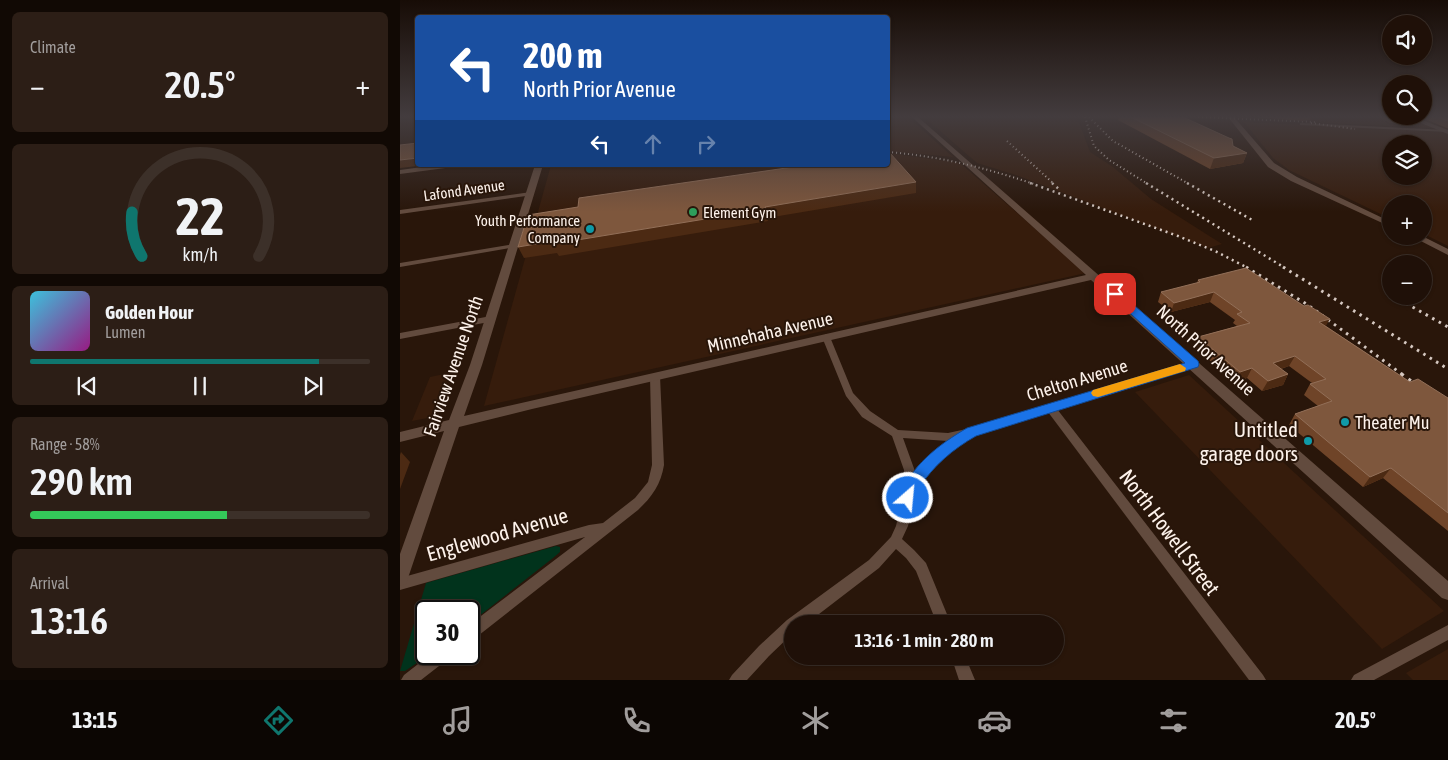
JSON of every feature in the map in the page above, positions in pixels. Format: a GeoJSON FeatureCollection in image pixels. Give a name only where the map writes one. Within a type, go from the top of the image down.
{"type":"FeatureCollection","features":[{"type":"Feature","properties":{"kind":"street","name":"North Prior Avenue"},"geometry":{"type":"LineString","coordinates":[[951,149],[1448,592]]}},
{"type":"Feature","properties":{"kind":"street"},"geometry":{"type":"LineString","coordinates":[[1256,149],[1276,168],[1382,221]]}},
{"type":"Feature","properties":{"kind":"street"},"geometry":{"type":"LineString","coordinates":[[400,172],[438,167]]}},
{"type":"Feature","properties":{"kind":"street","name":"Fairview Avenue North"},"geometry":{"type":"LineString","coordinates":[[400,578],[491,319],[538,167]]}},
{"type":"Feature","properties":{"kind":"street","name":"Lafond Avenue"},"geometry":{"type":"LineString","coordinates":[[400,212],[530,194]]}},
{"type":"Feature","properties":{"kind":"street"},"geometry":{"type":"LineString","coordinates":[[1432,244],[1448,252]]}},
{"type":"Feature","properties":{"kind":"street"},"geometry":{"type":"LineString","coordinates":[[400,264],[514,246]]}},
{"type":"Feature","properties":{"kind":"street","name":"Minnehaha Avenue"},"geometry":{"type":"LineString","coordinates":[[400,437],[532,404],[1094,276]]}},
{"type":"Feature","properties":{"kind":"street"},"geometry":{"type":"LineString","coordinates":[[400,336],[491,319]]}},
{"type":"Feature","properties":{"kind":"street"},"geometry":{"type":"LineString","coordinates":[[805,615],[874,564],[895,542],[902,526],[911,488],[910,470],[896,434],[866,414],[855,403],[849,394],[826,337]]}},
{"type":"Feature","properties":{"kind":"street","name":"Chelton Avenue"},"geometry":{"type":"LineString","coordinates":[[896,434],[948,436],[971,432],[1193,364]]}},
{"type":"Feature","properties":{"kind":"street","name":"Englewood Avenue"},"geometry":{"type":"LineString","coordinates":[[480,625],[644,497],[657,478],[658,445],[655,376]]}},
{"type":"Feature","properties":{"kind":"street","name":"North Howell Street"},"geometry":{"type":"LineString","coordinates":[[1050,408],[1258,680]]}},
{"type":"Feature","properties":{"kind":"street","name":"Chelton Avenue"},"geometry":{"type":"LineString","coordinates":[[911,488],[937,456],[971,432]]}},
{"type":"Feature","properties":{"kind":"street","name":"Englewood Avenue"},"geometry":{"type":"LineString","coordinates":[[400,584],[589,530],[605,528]]}},
{"type":"Feature","properties":{"kind":"street"},"geometry":{"type":"LineString","coordinates":[[895,542],[910,554],[921,567],[940,615]]}},
{"type":"Feature","properties":{"kind":"street"},"geometry":{"type":"LineString","coordinates":[[737,680],[784,632]]}},
{"type":"Feature","properties":{"kind":"street"},"geometry":{"type":"LineString","coordinates":[[1360,680],[1448,632]]}},
{"type":"Feature","properties":{"kind":"street"},"geometry":{"type":"LineString","coordinates":[[409,680],[429,665]]}},
{"type":"Feature","properties":{"kind":"street"},"geometry":{"type":"LineString","coordinates":[[961,665],[967,680]]}},
{"type":"Feature","properties":{"kind":"shaded area"},"geometry":{"type":"Polygon","coordinates":[[[890,149],[944,149],[953,157],[890,151],[890,149]]]}},
{"type":"Feature","properties":{"kind":"shaded area"},"geometry":{"type":"Polygon","coordinates":[[[961,149],[1089,149],[1090,152],[1113,167],[1151,199],[1222,244],[1208,248],[1016,175],[977,163],[961,149]]]}},
{"type":"Feature","properties":{"kind":"shaded area"},"geometry":{"type":"Polygon","coordinates":[[[1266,149],[1382,149],[1382,185],[1432,185],[1432,149],[1448,149],[1448,246],[1432,238],[1432,195],[1382,195],[1382,215],[1289,170],[1273,158],[1266,149]]]}},
{"type":"Feature","properties":{"kind":"shaded area"},"geometry":{"type":"Polygon","coordinates":[[[890,153],[960,163],[1086,273],[484,406],[550,167],[890,167],[890,153]]]}},
{"type":"Feature","properties":{"kind":"shaded area"},"geometry":{"type":"Polygon","coordinates":[[[454,372],[438,416],[412,421],[430,377],[454,372]]]}},
{"type":"Feature","properties":{"kind":"shaded area"},"geometry":{"type":"Polygon","coordinates":[[[1189,375],[1444,611],[1382,649],[1135,392],[1189,375]]]}},
{"type":"Feature","properties":{"kind":"shaded area"},"geometry":{"type":"Polygon","coordinates":[[[1448,649],[1448,680],[1413,680],[1406,673],[1448,649]]]}},
{"type":"Feature","properties":{"kind":"green space"},"geometry":{"type":"Polygon","coordinates":[[[556,546],[560,547],[560,552],[480,615],[480,600],[421,600],[426,583],[556,546]]]}},
{"type":"Feature","properties":{"kind":"green space"},"geometry":{"type":"Polygon","coordinates":[[[415,620],[415,664],[405,671],[400,671],[415,620]]]}},
{"type":"Feature","properties":{"kind":"building"},"geometry":{"type":"Polygon","coordinates":[[[400,149],[415,149],[415,158],[400,160],[400,149]]]}},
{"type":"Feature","properties":{"kind":"building"},"geometry":{"type":"Polygon","coordinates":[[[1195,149],[1238,149],[1247,153],[1214,158],[1195,149]]]}},
{"type":"Feature","properties":{"kind":"building"},"geometry":{"type":"Polygon","coordinates":[[[890,153],[916,182],[553,244],[554,241],[518,247],[528,215],[578,207],[579,198],[793,167],[890,167],[890,153]]]}},
{"type":"Feature","properties":{"kind":"building"},"geometry":{"type":"Polygon","coordinates":[[[1246,268],[1304,306],[1308,305],[1330,319],[1319,322],[1410,382],[1418,379],[1448,398],[1448,513],[1391,468],[1370,477],[1295,414],[1332,401],[1310,384],[1326,379],[1295,356],[1273,363],[1288,374],[1268,381],[1252,368],[1240,372],[1198,337],[1250,323],[1237,314],[1242,312],[1214,292],[1174,303],[1161,292],[1246,268]]]}},
{"type":"Feature","properties":{"kind":"railway"},"geometry":{"type":"LineString","coordinates":[[1015,149],[1054,184]]}},
{"type":"Feature","properties":{"kind":"railway"},"geometry":{"type":"LineString","coordinates":[[1097,149],[1109,160],[1148,184]]}},
{"type":"Feature","properties":{"kind":"railway"},"geometry":{"type":"LineString","coordinates":[[1127,149],[1189,184]]}},
{"type":"Feature","properties":{"kind":"railway"},"geometry":{"type":"LineString","coordinates":[[890,152],[926,156],[998,173],[1034,184]]}},
{"type":"Feature","properties":{"kind":"railway"},"geometry":{"type":"LineString","coordinates":[[1030,183],[1178,236],[1217,252],[1248,268]]}},
{"type":"Feature","properties":{"kind":"railway"},"geometry":{"type":"LineString","coordinates":[[1052,183],[1060,190]]}},
{"type":"Feature","properties":{"kind":"railway"},"geometry":{"type":"LineString","coordinates":[[1146,183],[1285,268]]}},
{"type":"Feature","properties":{"kind":"railway"},"geometry":{"type":"LineString","coordinates":[[1187,183],[1254,221]]}},
{"type":"Feature","properties":{"kind":"railway"},"geometry":{"type":"LineString","coordinates":[[1246,267],[1308,305],[1403,375]]}},
{"type":"Feature","properties":{"kind":"railway"},"geometry":{"type":"LineString","coordinates":[[1283,267],[1448,369]]}},
{"type":"Feature","properties":{"kind":"railway"},"geometry":{"type":"LineString","coordinates":[[1409,305],[1448,327]]}},
{"type":"Feature","properties":{"kind":"railway"},"geometry":{"type":"LineString","coordinates":[[1401,374],[1421,389]]}},
{"type":"Feature","properties":{"kind":"slow traffic"},"geometry":{"type":"LineString","coordinates":[[1098,393],[1180,368]]}},
{"type":"Feature","properties":{"kind":"place","name":"Element Gym"},"geometry":{"type":"Point","coordinates":[693,212]}},
{"type":"Feature","properties":{"kind":"place","name":"Youth Performance Company"},"geometry":{"type":"Point","coordinates":[590,229]}},
{"type":"Feature","properties":{"kind":"place","name":"Theater Mu"},"geometry":{"type":"Point","coordinates":[1345,422]}},
{"type":"Feature","properties":{"kind":"place","name":"Untitled garage doors"},"geometry":{"type":"Point","coordinates":[1308,441]}},
{"type":"Feature","properties":{"kind":"route"},"geometry":{"type":"LineString","coordinates":[[908,498],[911,488],[937,456],[971,432],[1193,364],[1115,294]]}}]}
